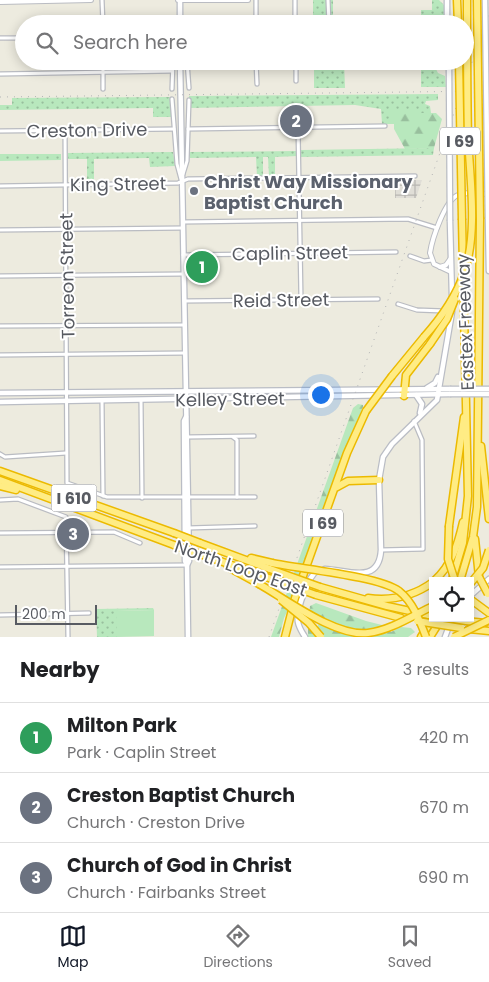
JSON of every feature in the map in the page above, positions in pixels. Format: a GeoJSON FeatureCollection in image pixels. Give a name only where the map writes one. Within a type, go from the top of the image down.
{"type":"FeatureCollection","features":[{"type":"Feature","properties":{"kind":"highway"},"geometry":{"type":"LineString","coordinates":[[457,0],[458,15]]}},
{"type":"Feature","properties":{"kind":"highway"},"geometry":{"type":"LineString","coordinates":[[467,0],[467,15]]}},
{"type":"Feature","properties":{"kind":"highway","name":"Eastex Freeway"},"geometry":{"type":"LineString","coordinates":[[461,577],[474,529],[477,500],[480,219],[476,0]]}},
{"type":"Feature","properties":{"kind":"highway","name":"Eastex Freeway"},"geometry":{"type":"LineString","coordinates":[[455,577],[464,543],[468,496],[459,70]]}},
{"type":"Feature","properties":{"kind":"highway"},"geometry":{"type":"LineString","coordinates":[[403,393],[409,369],[448,319],[465,272],[471,229],[468,70]]}},
{"type":"Feature","properties":{"kind":"highway","name":"I 69"},"geometry":{"type":"LineString","coordinates":[[285,637],[295,598],[356,430],[366,410],[437,322],[457,290]]}},
{"type":"Feature","properties":{"kind":"highway"},"geometry":{"type":"LineString","coordinates":[[453,577],[448,559],[449,526],[464,421],[466,380]]}},
{"type":"Feature","properties":{"kind":"highway"},"geometry":{"type":"LineString","coordinates":[[478,422],[489,520]]}},
{"type":"Feature","properties":{"kind":"highway","name":"North Loop East"},"geometry":{"type":"LineString","coordinates":[[0,470],[201,543],[271,566],[320,587],[429,616]]}},
{"type":"Feature","properties":{"kind":"highway","name":"North Loop East"},"geometry":{"type":"LineString","coordinates":[[0,480],[203,556],[316,595],[401,618],[489,631]]}},
{"type":"Feature","properties":{"kind":"highway"},"geometry":{"type":"LineString","coordinates":[[335,490],[345,481],[379,480]]}},
{"type":"Feature","properties":{"kind":"highway"},"geometry":{"type":"LineString","coordinates":[[0,486],[47,498]]}},
{"type":"Feature","properties":{"kind":"highway"},"geometry":{"type":"LineString","coordinates":[[437,577],[447,566],[455,549],[468,496]]}},
{"type":"Feature","properties":{"kind":"highway"},"geometry":{"type":"LineString","coordinates":[[474,529],[476,563],[479,577],[488,595]]}},
{"type":"Feature","properties":{"kind":"highway"},"geometry":{"type":"LineString","coordinates":[[474,579],[483,568],[489,550]]}},
{"type":"Feature","properties":{"kind":"highway"},"geometry":{"type":"LineString","coordinates":[[203,556],[260,584],[329,624],[358,633],[386,628],[429,608]]}},
{"type":"Feature","properties":{"kind":"highway"},"geometry":{"type":"LineString","coordinates":[[271,566],[374,581],[391,586],[408,600],[428,637],[439,622]]}},
{"type":"Feature","properties":{"kind":"highway"},"geometry":{"type":"LineString","coordinates":[[260,584],[309,623],[322,637]]}},
{"type":"Feature","properties":{"kind":"highway"},"geometry":{"type":"LineString","coordinates":[[338,592],[368,598],[393,598],[415,593],[429,584]]}},
{"type":"Feature","properties":{"kind":"highway"},"geometry":{"type":"LineString","coordinates":[[474,601],[489,613]]}},
{"type":"Feature","properties":{"kind":"highway"},"geometry":{"type":"LineString","coordinates":[[474,621],[489,622]]}},
{"type":"Feature","properties":{"kind":"highway"},"geometry":{"type":"LineString","coordinates":[[421,637],[430,622]]}},
{"type":"Feature","properties":{"kind":"highway"},"geometry":{"type":"LineString","coordinates":[[454,637],[489,622]]}},
{"type":"Feature","properties":{"kind":"main road"},"geometry":{"type":"LineString","coordinates":[[179,0],[180,15]]}},
{"type":"Feature","properties":{"kind":"main road"},"geometry":{"type":"LineString","coordinates":[[441,0],[447,10]]}},
{"type":"Feature","properties":{"kind":"main road"},"geometry":{"type":"LineString","coordinates":[[447,0],[447,15]]}},
{"type":"Feature","properties":{"kind":"main road"},"geometry":{"type":"LineString","coordinates":[[485,0],[489,271]]}},
{"type":"Feature","properties":{"kind":"main road"},"geometry":{"type":"LineString","coordinates":[[180,70],[186,498],[189,561],[187,565],[188,637]]}},
{"type":"Feature","properties":{"kind":"main road"},"geometry":{"type":"LineString","coordinates":[[305,637],[298,622],[299,610],[313,573],[320,569],[359,574],[368,572],[378,563],[381,550],[380,465],[386,450],[437,400],[452,310],[449,70]]}},
{"type":"Feature","properties":{"kind":"main road"},"geometry":{"type":"LineString","coordinates":[[424,389],[435,383],[442,366]]}},
{"type":"Feature","properties":{"kind":"main road","name":"Kelley Street"},"geometry":{"type":"LineString","coordinates":[[0,402],[186,400],[403,393],[424,389],[438,392]]}},
{"type":"Feature","properties":{"kind":"main road","name":"Kelley Street"},"geometry":{"type":"LineString","coordinates":[[450,392],[489,389]]}},
{"type":"Feature","properties":{"kind":"main road","name":"Kelley Street"},"geometry":{"type":"LineString","coordinates":[[0,393],[186,391],[403,393],[416,395],[438,392],[489,394]]}},
{"type":"Feature","properties":{"kind":"main road"},"geometry":{"type":"LineString","coordinates":[[414,422],[438,392]]}},
{"type":"Feature","properties":{"kind":"main road"},"geometry":{"type":"LineString","coordinates":[[416,395],[422,404],[420,413]]}},
{"type":"Feature","properties":{"kind":"main road"},"geometry":{"type":"LineString","coordinates":[[474,594],[489,579]]}},
{"type":"Feature","properties":{"kind":"main road"},"geometry":{"type":"LineString","coordinates":[[445,637],[451,622]]}},
{"type":"Feature","properties":{"kind":"street"},"geometry":{"type":"LineString","coordinates":[[0,2],[91,0]]}},
{"type":"Feature","properties":{"kind":"street"},"geometry":{"type":"LineString","coordinates":[[102,0],[103,15]]}},
{"type":"Feature","properties":{"kind":"street"},"geometry":{"type":"LineString","coordinates":[[179,0],[248,0]]}},
{"type":"Feature","properties":{"kind":"street"},"geometry":{"type":"LineString","coordinates":[[256,0],[256,15]]}},
{"type":"Feature","properties":{"kind":"street"},"geometry":{"type":"LineString","coordinates":[[295,0],[295,15]]}},
{"type":"Feature","properties":{"kind":"street"},"geometry":{"type":"LineString","coordinates":[[328,0],[329,15]]}},
{"type":"Feature","properties":{"kind":"street"},"geometry":{"type":"LineString","coordinates":[[0,38],[15,38]]}},
{"type":"Feature","properties":{"kind":"street"},"geometry":{"type":"LineString","coordinates":[[188,70],[189,88]]}},
{"type":"Feature","properties":{"kind":"street"},"geometry":{"type":"LineString","coordinates":[[256,70],[257,84]]}},
{"type":"Feature","properties":{"kind":"street"},"geometry":{"type":"LineString","coordinates":[[296,70],[296,81]]}},
{"type":"Feature","properties":{"kind":"street"},"geometry":{"type":"LineString","coordinates":[[103,72],[104,88]]}},
{"type":"Feature","properties":{"kind":"street"},"geometry":{"type":"LineString","coordinates":[[0,74],[172,72],[172,89]]}},
{"type":"Feature","properties":{"kind":"street"},"geometry":{"type":"LineString","coordinates":[[172,99],[177,164],[181,182]]}},
{"type":"Feature","properties":{"kind":"street"},"geometry":{"type":"LineString","coordinates":[[181,182],[187,161],[188,100]]}},
{"type":"Feature","properties":{"kind":"street"},"geometry":{"type":"LineString","coordinates":[[188,129],[384,126]]}},
{"type":"Feature","properties":{"kind":"street"},"geometry":{"type":"LineString","coordinates":[[298,128],[301,299]]}},
{"type":"Feature","properties":{"kind":"street","name":"Creston Drive"},"geometry":{"type":"LineString","coordinates":[[0,131],[174,129]]}},
{"type":"Feature","properties":{"kind":"street","name":"Torreon Street"},"geometry":{"type":"LineString","coordinates":[[65,130],[68,392]]}},
{"type":"Feature","properties":{"kind":"street","name":"King Street"},"geometry":{"type":"LineString","coordinates":[[0,186],[181,182],[188,179],[415,176]]}},
{"type":"Feature","properties":{"kind":"street"},"geometry":{"type":"LineString","coordinates":[[451,272],[440,267],[432,260],[430,253],[437,228],[452,198],[460,194],[489,194]]}},
{"type":"Feature","properties":{"kind":"street"},"geometry":{"type":"LineString","coordinates":[[182,222],[408,219],[437,228]]}},
{"type":"Feature","properties":{"kind":"street"},"geometry":{"type":"LineString","coordinates":[[0,230],[183,228]]}},
{"type":"Feature","properties":{"kind":"street","name":"Caplin Street"},"geometry":{"type":"LineString","coordinates":[[183,254],[396,252]]}},
{"type":"Feature","properties":{"kind":"street"},"geometry":{"type":"LineString","coordinates":[[410,256],[424,261],[432,260]]}},
{"type":"Feature","properties":{"kind":"street"},"geometry":{"type":"LineString","coordinates":[[440,267],[446,265],[451,258]]}},
{"type":"Feature","properties":{"kind":"street"},"geometry":{"type":"LineString","coordinates":[[0,276],[183,274]]}},
{"type":"Feature","properties":{"kind":"street","name":"Reid Street"},"geometry":{"type":"LineString","coordinates":[[184,301],[378,299]]}},
{"type":"Feature","properties":{"kind":"street"},"geometry":{"type":"LineString","coordinates":[[398,304],[424,311],[452,310]]}},
{"type":"Feature","properties":{"kind":"street"},"geometry":{"type":"LineString","coordinates":[[0,326],[184,325]]}},
{"type":"Feature","properties":{"kind":"street"},"geometry":{"type":"LineString","coordinates":[[0,356],[185,353]]}},
{"type":"Feature","properties":{"kind":"street"},"geometry":{"type":"LineString","coordinates":[[68,392],[65,400],[66,480],[72,485],[103,496],[142,498],[255,497]]}},
{"type":"Feature","properties":{"kind":"street"},"geometry":{"type":"LineString","coordinates":[[102,401],[103,496]]}},
{"type":"Feature","properties":{"kind":"street"},"geometry":{"type":"LineString","coordinates":[[141,401],[142,498]]}},
{"type":"Feature","properties":{"kind":"street"},"geometry":{"type":"LineString","coordinates":[[381,550],[423,549],[422,440],[414,422]]}},
{"type":"Feature","properties":{"kind":"street"},"geometry":{"type":"LineString","coordinates":[[232,436],[236,440],[237,497]]}},
{"type":"Feature","properties":{"kind":"street"},"geometry":{"type":"LineString","coordinates":[[186,437],[254,436]]}},
{"type":"Feature","properties":{"kind":"street"},"geometry":{"type":"LineString","coordinates":[[0,454],[5,457],[66,454]]}},
{"type":"Feature","properties":{"kind":"street"},"geometry":{"type":"LineString","coordinates":[[0,500],[22,500],[64,515],[66,519],[68,637]]}},
{"type":"Feature","properties":{"kind":"street"},"geometry":{"type":"LineString","coordinates":[[187,528],[255,526]]}},
{"type":"Feature","properties":{"kind":"street"},"geometry":{"type":"LineString","coordinates":[[0,533],[114,532],[140,543]]}},
{"type":"Feature","properties":{"kind":"street"},"geometry":{"type":"LineString","coordinates":[[0,567],[187,565]]}},
{"type":"Feature","properties":{"kind":"street"},"geometry":{"type":"LineString","coordinates":[[0,615],[89,613]]}},
{"type":"Feature","properties":{"kind":"shaded area"},"geometry":{"type":"Polygon","coordinates":[[[395,180],[422,180],[416,198],[395,198],[395,180]]]}},
{"type":"Feature","properties":{"kind":"green space"},"geometry":{"type":"Polygon","coordinates":[[[313,0],[333,0],[333,15],[313,15],[313,0]]]}},
{"type":"Feature","properties":{"kind":"green space"},"geometry":{"type":"Polygon","coordinates":[[[432,0],[439,0],[444,5],[444,15],[421,15],[421,10],[432,10],[432,0]]]}},
{"type":"Feature","properties":{"kind":"green space"},"geometry":{"type":"Polygon","coordinates":[[[314,70],[344,70],[345,88],[314,88],[314,70]]]}},
{"type":"Feature","properties":{"kind":"green space"},"geometry":{"type":"Polygon","coordinates":[[[421,70],[436,70],[438,73],[445,76],[446,87],[421,87],[421,70]]]}},
{"type":"Feature","properties":{"kind":"green space"},"geometry":{"type":"Polygon","coordinates":[[[438,94],[438,100],[426,101],[425,104],[430,106],[431,113],[421,113],[421,109],[390,109],[389,124],[382,124],[381,109],[355,105],[189,108],[189,96],[438,94]]]}},
{"type":"Feature","properties":{"kind":"green space"},"geometry":{"type":"Polygon","coordinates":[[[170,97],[172,117],[153,117],[153,108],[0,110],[0,105],[12,105],[12,98],[170,97]]]}},
{"type":"Feature","properties":{"kind":"green space"},"geometry":{"type":"Polygon","coordinates":[[[389,109],[421,109],[421,113],[436,113],[442,119],[434,148],[405,149],[394,129],[394,124],[389,124],[389,109]]]}},
{"type":"Feature","properties":{"kind":"green space"},"geometry":{"type":"Polygon","coordinates":[[[434,148],[433,155],[301,157],[301,150],[434,148]]]}},
{"type":"Feature","properties":{"kind":"green space"},"geometry":{"type":"Polygon","coordinates":[[[297,151],[298,156],[275,157],[275,177],[269,177],[268,157],[263,157],[263,177],[257,177],[256,157],[190,158],[189,152],[297,151]]]}},
{"type":"Feature","properties":{"kind":"green space"},"geometry":{"type":"Polygon","coordinates":[[[173,152],[175,166],[150,167],[149,158],[94,159],[94,183],[87,183],[87,159],[68,159],[68,153],[173,152]]]}},
{"type":"Feature","properties":{"kind":"green space"},"geometry":{"type":"Polygon","coordinates":[[[0,154],[61,154],[61,160],[0,161],[0,154]]]}},
{"type":"Feature","properties":{"kind":"green space"},"geometry":{"type":"Polygon","coordinates":[[[190,258],[213,258],[214,277],[190,277],[190,258]]]}},
{"type":"Feature","properties":{"kind":"green space"},"geometry":{"type":"Polygon","coordinates":[[[358,404],[363,405],[363,407],[295,595],[284,618],[279,637],[271,637],[353,408],[358,404]]]}},
{"type":"Feature","properties":{"kind":"green space"},"geometry":{"type":"Polygon","coordinates":[[[316,603],[382,625],[391,632],[401,627],[411,628],[415,632],[408,637],[308,637],[308,629],[315,625],[318,626],[319,622],[309,616],[310,606],[316,603]]]}},
{"type":"Feature","properties":{"kind":"green space"},"geometry":{"type":"Polygon","coordinates":[[[153,608],[154,610],[117,611],[117,637],[97,637],[96,609],[153,608]]]}},
{"type":"Feature","properties":{"kind":"green space"},"geometry":{"type":"Polygon","coordinates":[[[154,610],[154,636],[117,637],[116,611],[154,610]]]}},
{"type":"Feature","properties":{"kind":"railway"},"geometry":{"type":"LineString","coordinates":[[474,56],[489,14]]}},
{"type":"Feature","properties":{"kind":"railway"},"geometry":{"type":"LineString","coordinates":[[269,637],[469,70]]}},
{"type":"Feature","properties":{"kind":"railway"},"geometry":{"type":"LineString","coordinates":[[0,97],[489,91]]}},
{"type":"Feature","properties":{"kind":"place","name":"Creston Baptist Church"},"geometry":{"type":"Point","coordinates":[296,121]}},
{"type":"Feature","properties":{"kind":"place","name":"Christ Way Missionary Baptist Church"},"geometry":{"type":"Point","coordinates":[194,191]}},
{"type":"Feature","properties":{"kind":"place","name":"Milton Park"},"geometry":{"type":"Point","coordinates":[202,267]}},
{"type":"Feature","properties":{"kind":"place","name":"Church of God in Christ"},"geometry":{"type":"Point","coordinates":[73,534]}}]}
